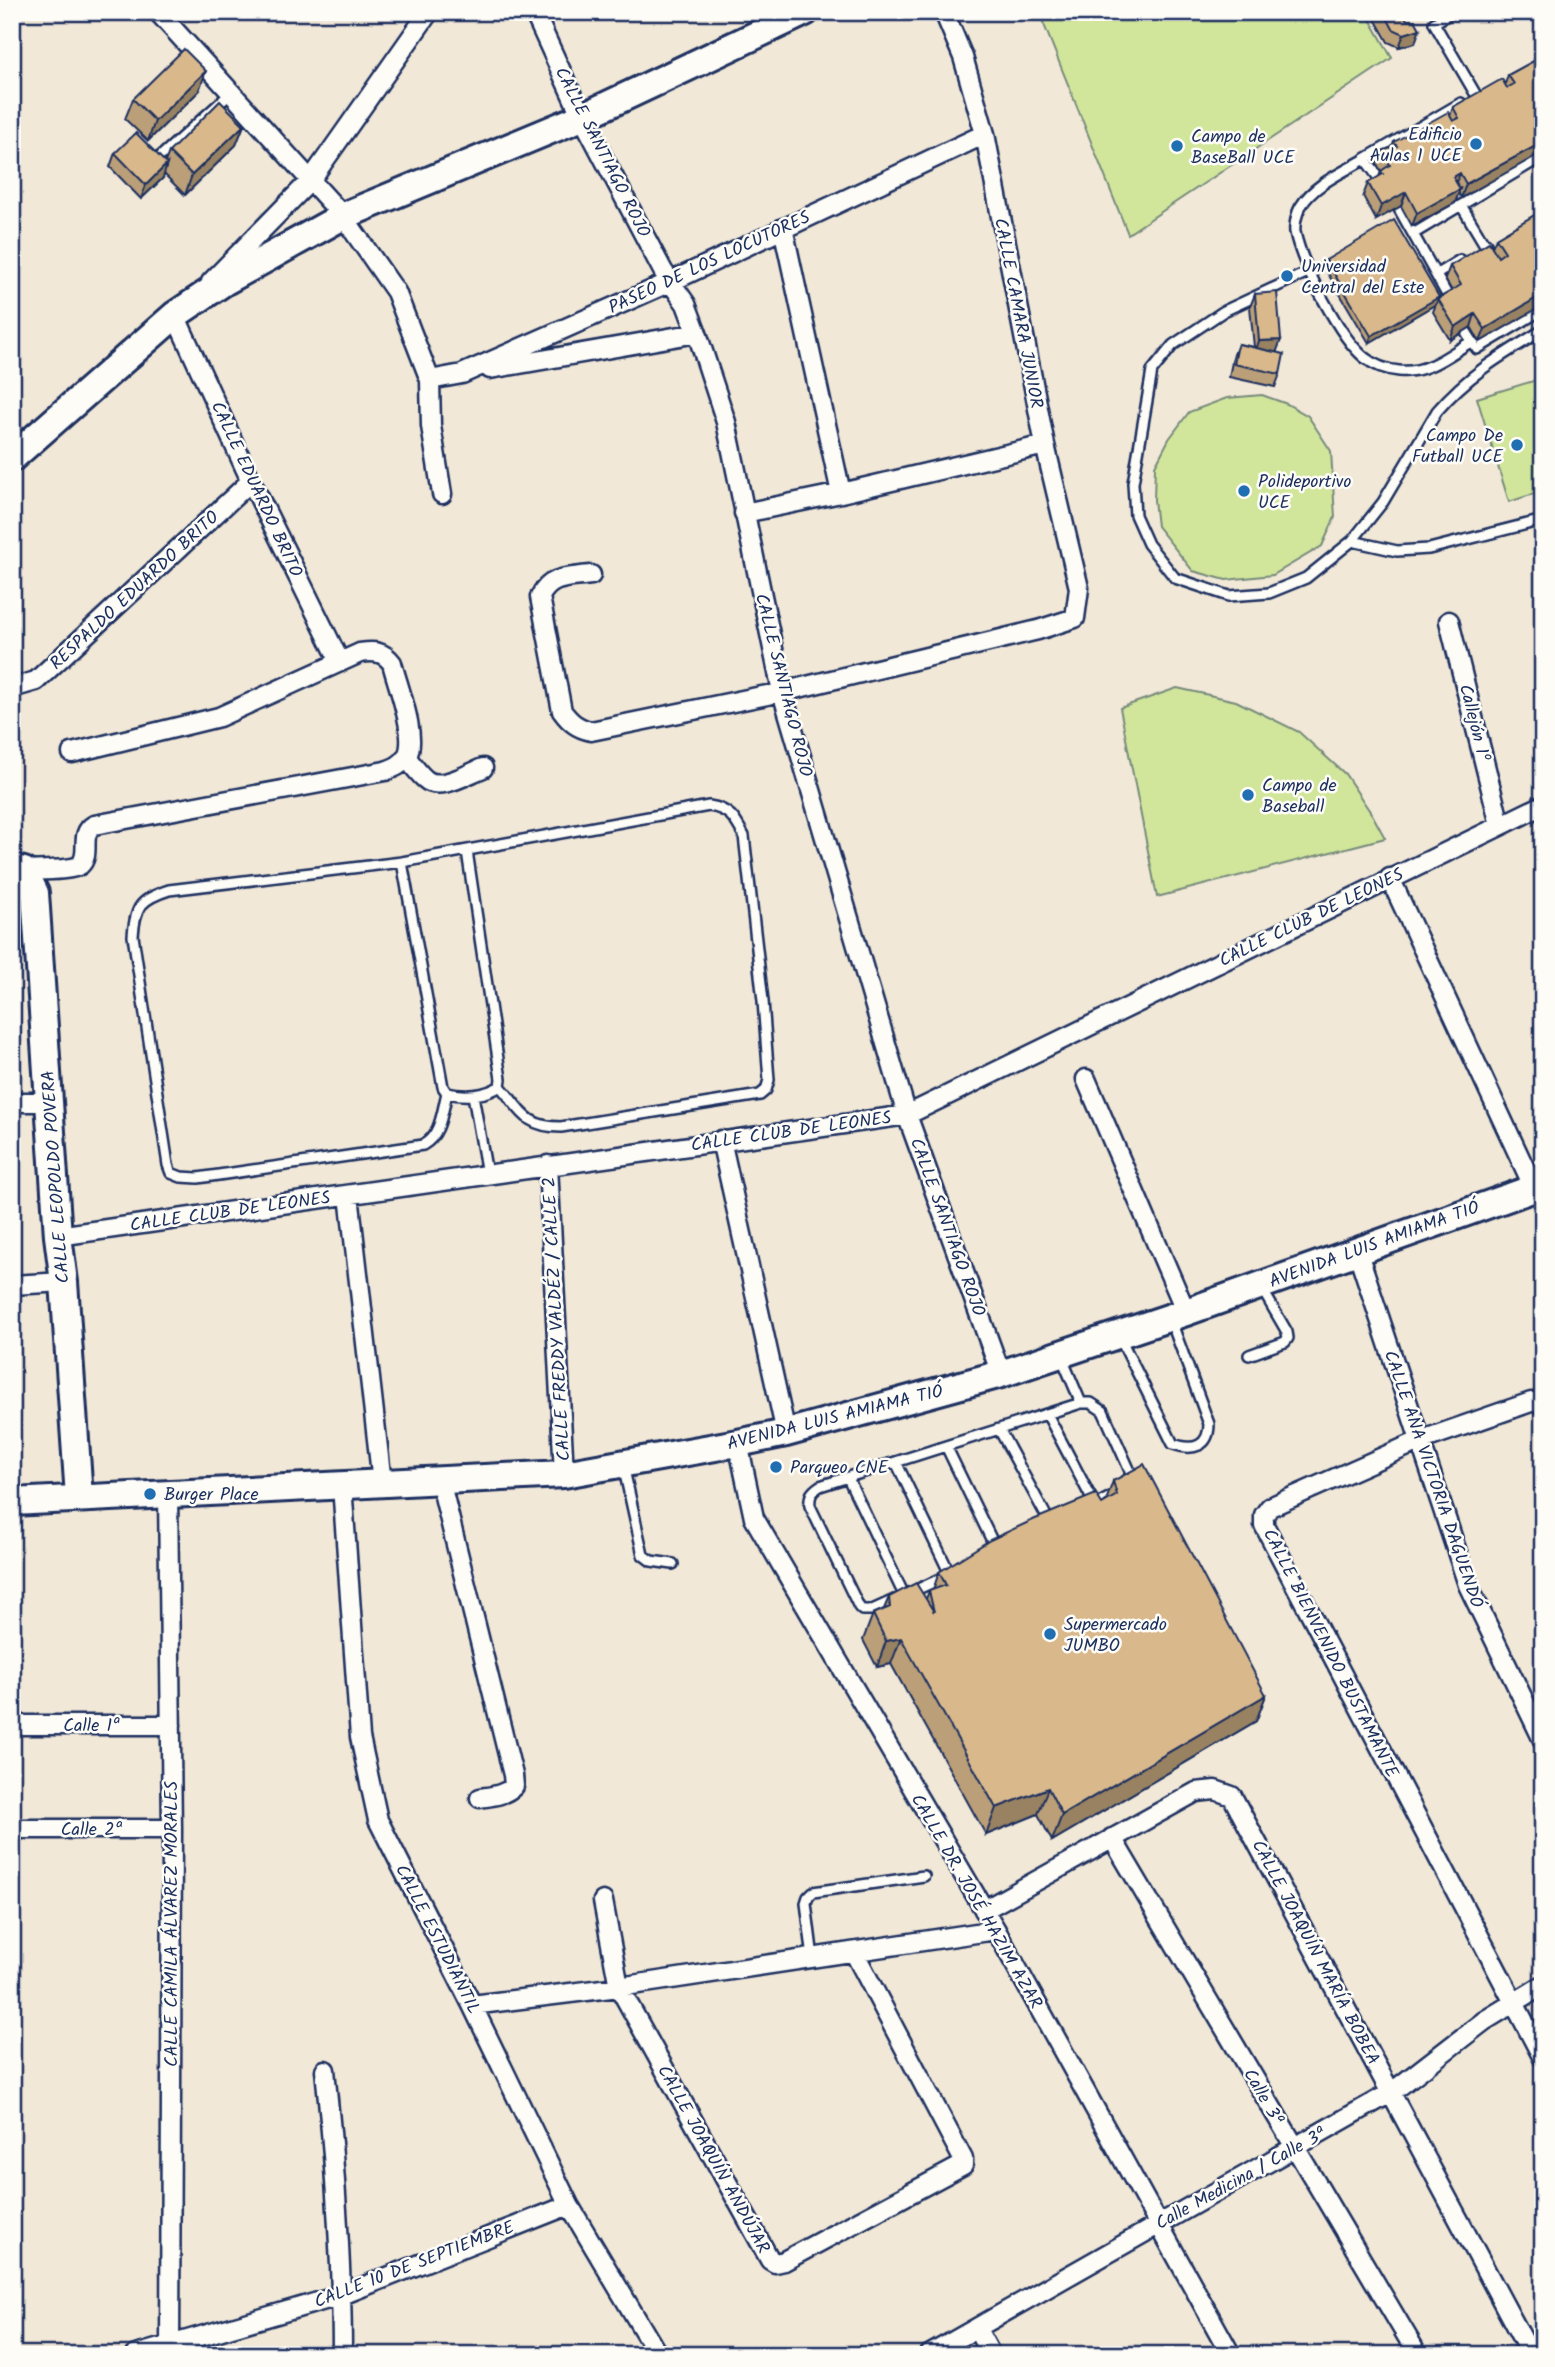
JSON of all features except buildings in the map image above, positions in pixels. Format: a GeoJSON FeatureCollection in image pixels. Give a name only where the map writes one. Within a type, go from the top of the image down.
{"type":"FeatureCollection","features":[{"type":"Feature","properties":{"kind":"main road"},"geometry":{"type":"LineString","coordinates":[[12,458],[181,311],[224,282],[344,216],[582,117],[805,12]]}},
{"type":"Feature","properties":{"kind":"main road","name":"CALLE LEOPOLDO POVERA"},"geometry":{"type":"LineString","coordinates":[[18,869],[36,893],[58,1236],[64,1282],[79,1497]]}},
{"type":"Feature","properties":{"kind":"main road","name":"AVENIDA LUIS AMIAMA TIÓ"},"geometry":{"type":"LineString","coordinates":[[12,1502],[564,1474],[738,1443],[786,1433],[1001,1374],[1538,1186]]}},
{"type":"Feature","properties":{"kind":"street"},"geometry":{"type":"LineString","coordinates":[[158,12],[344,216],[396,292],[429,380],[431,426],[442,494]]}},
{"type":"Feature","properties":{"kind":"street"},"geometry":{"type":"LineString","coordinates":[[181,311],[310,181],[429,12]]}},
{"type":"Feature","properties":{"kind":"street","name":"CALLE SANTIAGO ROJO"},"geometry":{"type":"LineString","coordinates":[[534,12],[582,117],[670,282],[686,304],[697,333],[726,422],[782,692],[907,1115],[1001,1374]]}},
{"type":"Feature","properties":{"kind":"street","name":"CALLE CAMARA JUNIOR"},"geometry":{"type":"LineString","coordinates":[[782,692],[1038,630],[1074,618],[1079,588],[1045,445],[985,134],[963,57],[944,12]]}},
{"type":"Feature","properties":{"kind":"street","name":"PASEO DE LOS LOCUTORES"},"geometry":{"type":"LineString","coordinates":[[429,380],[462,374],[670,282],[985,134]]}},
{"type":"Feature","properties":{"kind":"street"},"geometry":{"type":"LineString","coordinates":[[783,228],[841,493]]}},
{"type":"Feature","properties":{"kind":"street","name":"CALLE EDUARDO BRITO"},"geometry":{"type":"LineString","coordinates":[[181,311],[251,481],[340,662]]}},
{"type":"Feature","properties":{"kind":"street"},"geometry":{"type":"LineString","coordinates":[[462,374],[697,333]]}},
{"type":"Feature","properties":{"kind":"street"},"geometry":{"type":"LineString","coordinates":[[744,513],[1045,445]]}},
{"type":"Feature","properties":{"kind":"street","name":"RESPALDO EDUARDO BRITO"},"geometry":{"type":"LineString","coordinates":[[12,688],[36,681],[251,481]]}},
{"type":"Feature","properties":{"kind":"street"},"geometry":{"type":"LineString","coordinates":[[591,575],[556,580],[545,587],[540,597],[562,711],[569,721],[580,729],[591,731],[782,692]]}},
{"type":"Feature","properties":{"kind":"street","name":"Callejón 1º"},"geometry":{"type":"LineString","coordinates":[[1449,621],[1500,825]]}},
{"type":"Feature","properties":{"kind":"street"},"geometry":{"type":"LineString","coordinates":[[18,869],[71,868],[79,865],[83,861],[85,834],[88,828],[94,825],[385,771],[399,766],[407,758],[411,737],[392,663],[388,657],[372,651],[360,653],[219,717],[72,753]]}},
{"type":"Feature","properties":{"kind":"street"},"geometry":{"type":"LineString","coordinates":[[407,758],[425,780],[432,783],[443,784],[482,768]]}},
{"type":"Feature","properties":{"kind":"street","name":"CALLE CLUB DE LEONES"},"geometry":{"type":"LineString","coordinates":[[58,1236],[907,1115],[1543,805]]}},
{"type":"Feature","properties":{"kind":"street"},"geometry":{"type":"LineString","coordinates":[[1390,878],[1538,1186]]}},
{"type":"Feature","properties":{"kind":"street"},"geometry":{"type":"LineString","coordinates":[[1086,1079],[1178,1314]]}},
{"type":"Feature","properties":{"kind":"street"},"geometry":{"type":"LineString","coordinates":[[12,1102],[49,1102]]}},
{"type":"Feature","properties":{"kind":"street"},"geometry":{"type":"LineString","coordinates":[[721,1140],[786,1433]]}},
{"type":"Feature","properties":{"kind":"street","name":"CALLE FREDDY VALDÉZ / CALLE 2"},"geometry":{"type":"LineString","coordinates":[[548,1165],[564,1474]]}},
{"type":"Feature","properties":{"kind":"street"},"geometry":{"type":"LineString","coordinates":[[349,1195],[382,1483]]}},
{"type":"Feature","properties":{"kind":"street","name":"CALLE ANA VICTORIA DAGUENDÓ"},"geometry":{"type":"LineString","coordinates":[[1357,1250],[1468,1585],[1543,1740]]}},
{"type":"Feature","properties":{"kind":"street"},"geometry":{"type":"LineString","coordinates":[[12,1285],[64,1282]]}},
{"type":"Feature","properties":{"kind":"street","name":"CALLE BIENVENIDO BUSTAMANTE"},"geometry":{"type":"LineString","coordinates":[[1543,1402],[1531,1402],[1419,1441],[1270,1507],[1264,1515],[1263,1523],[1543,2058]]}},
{"type":"Feature","properties":{"kind":"street","name":"CALLE DR. JOSÉ HAZIM AZAR"},"geometry":{"type":"LineString","coordinates":[[738,1443],[754,1518],[996,1930],[1231,2355]]}},
{"type":"Feature","properties":{"kind":"street"},"geometry":{"type":"LineString","coordinates":[[440,1480],[513,1775],[514,1786],[504,1794],[480,1798]]}},
{"type":"Feature","properties":{"kind":"street","name":"CALLE ESTUDIANTIL"},"geometry":{"type":"LineString","coordinates":[[342,1485],[360,1737],[378,1820],[569,2205],[657,2355]]}},
{"type":"Feature","properties":{"kind":"street","name":"CALLE CAMILA ÁLVAREZ MORALES"},"geometry":{"type":"LineString","coordinates":[[169,1493],[172,1829],[170,2350]]}},
{"type":"Feature","properties":{"kind":"street","name":"Calle 1ª"},"geometry":{"type":"LineString","coordinates":[[12,1725],[171,1725]]}},
{"type":"Feature","properties":{"kind":"street","name":"CALLE JOAQUÍN MARÍA BOBEA"},"geometry":{"type":"LineString","coordinates":[[984,1910],[1196,1792],[1214,1790],[1232,1797],[1531,2355]]}},
{"type":"Feature","properties":{"kind":"street","name":"Calle 2ª"},"geometry":{"type":"LineString","coordinates":[[12,1829],[172,1829]]}},
{"type":"Feature","properties":{"kind":"street","name":"Calle 3ª"},"geometry":{"type":"LineString","coordinates":[[1112,1838],[1418,2355]]}},
{"type":"Feature","properties":{"kind":"street"},"geometry":{"type":"LineString","coordinates":[[603,1901],[619,1987]]}},
{"type":"Feature","properties":{"kind":"street"},"geometry":{"type":"LineString","coordinates":[[472,2005],[619,1987],[996,1930]]}},
{"type":"Feature","properties":{"kind":"street","name":"CALLE JOAQUÍN ANDÚJAR"},"geometry":{"type":"LineString","coordinates":[[619,1987],[770,2260],[778,2263],[963,2165],[963,2159],[854,1952]]}},
{"type":"Feature","properties":{"kind":"street","name":"Calle Medicina / Calle 3ª"},"geometry":{"type":"LineString","coordinates":[[929,2355],[1392,2092],[1455,2042],[1543,1984]]}},
{"type":"Feature","properties":{"kind":"street"},"geometry":{"type":"LineString","coordinates":[[325,2070],[336,2166],[342,2355]]}},
{"type":"Feature","properties":{"kind":"street","name":"CALLE 10 DE SEPTIEMBRE"},"geometry":{"type":"LineString","coordinates":[[136,2355],[170,2350],[342,2295],[569,2205]]}},
{"type":"Feature","properties":{"kind":"street"},"geometry":{"type":"LineString","coordinates":[[976,2329],[990,2355]]}},
{"type":"Feature","properties":{"kind":"lane"},"geometry":{"type":"LineString","coordinates":[[1452,12],[1434,23],[1476,94]]}},
{"type":"Feature","properties":{"kind":"lane"},"geometry":{"type":"LineString","coordinates":[[1472,341],[1425,369],[1400,371],[1380,367],[1365,358],[1350,343],[1308,272],[1295,229],[1300,208],[1313,191],[1487,89]]}},
{"type":"Feature","properties":{"kind":"lane"},"geometry":{"type":"LineString","coordinates":[[161,156],[231,93]]}},
{"type":"Feature","properties":{"kind":"lane"},"geometry":{"type":"LineString","coordinates":[[1413,234],[1543,156]]}},
{"type":"Feature","properties":{"kind":"lane"},"geometry":{"type":"LineString","coordinates":[[1365,159],[1381,181]]}},
{"type":"Feature","properties":{"kind":"lane"},"geometry":{"type":"LineString","coordinates":[[1461,205],[1485,244]]}},
{"type":"Feature","properties":{"kind":"lane"},"geometry":{"type":"LineString","coordinates":[[1398,208],[1451,302]]}},
{"type":"Feature","properties":{"kind":"lane"},"geometry":{"type":"LineString","coordinates":[[1437,274],[1497,239]]}},
{"type":"Feature","properties":{"kind":"lane"},"geometry":{"type":"LineString","coordinates":[[1308,272],[1224,311],[1173,345],[1152,371],[1133,483],[1135,515],[1148,544],[1175,579],[1229,596],[1269,593],[1306,578],[1352,541],[1383,502],[1437,411],[1448,398],[1464,382],[1543,330]]}},
{"type":"Feature","properties":{"kind":"lane"},"geometry":{"type":"LineString","coordinates":[[1465,330],[1476,349],[1543,309]]}},
{"type":"Feature","properties":{"kind":"lane"},"geometry":{"type":"LineString","coordinates":[[1352,541],[1397,551],[1429,549],[1543,520]]}},
{"type":"Feature","properties":{"kind":"lane"},"geometry":{"type":"LineString","coordinates":[[402,862],[443,1087],[447,1093],[432,1140],[423,1145],[198,1178],[181,1177],[171,1173],[167,1165],[133,936],[134,918],[141,904],[151,896],[169,890],[402,862],[709,806],[723,808],[734,817],[744,836],[763,1001],[769,1080],[766,1090],[760,1095],[750,1097],[561,1126],[535,1124],[500,1086],[467,851]]}},
{"type":"Feature","properties":{"kind":"lane"},"geometry":{"type":"LineString","coordinates":[[447,1093],[473,1095],[495,1090],[500,1086]]}},
{"type":"Feature","properties":{"kind":"lane"},"geometry":{"type":"LineString","coordinates":[[473,1095],[487,1174]]}},
{"type":"Feature","properties":{"kind":"lane"},"geometry":{"type":"LineString","coordinates":[[1249,1355],[1286,1342],[1288,1338],[1260,1285]]}},
{"type":"Feature","properties":{"kind":"lane"},"geometry":{"type":"LineString","coordinates":[[1118,1335],[1173,1444],[1185,1449],[1201,1444],[1209,1435],[1209,1424],[1178,1314]]}},
{"type":"Feature","properties":{"kind":"lane"},"geometry":{"type":"LineString","coordinates":[[1060,1354],[1082,1403]]}},
{"type":"Feature","properties":{"kind":"lane"},"geometry":{"type":"LineString","coordinates":[[1082,1403],[1091,1403],[1103,1411],[1130,1471],[1130,1484],[1052,1528],[872,1610],[862,1610],[816,1519],[809,1498],[813,1491],[820,1486],[1082,1403]]}},
{"type":"Feature","properties":{"kind":"lane"},"geometry":{"type":"LineString","coordinates":[[1047,1414],[1095,1505]]}},
{"type":"Feature","properties":{"kind":"lane"},"geometry":{"type":"LineString","coordinates":[[999,1429],[1052,1528]]}},
{"type":"Feature","properties":{"kind":"lane"},"geometry":{"type":"LineString","coordinates":[[946,1446],[998,1552]]}},
{"type":"Feature","properties":{"kind":"lane"},"geometry":{"type":"LineString","coordinates":[[897,1462],[950,1574]]}},
{"type":"Feature","properties":{"kind":"lane"},"geometry":{"type":"LineString","coordinates":[[622,1464],[643,1555],[651,1561],[673,1564]]}},
{"type":"Feature","properties":{"kind":"lane"},"geometry":{"type":"LineString","coordinates":[[848,1478],[904,1595]]}},
{"type":"Feature","properties":{"kind":"lane"},"geometry":{"type":"LineString","coordinates":[[813,1958],[806,1903],[807,1897],[813,1892],[924,1876]]}},
{"type":"Feature","properties":{"kind":"green space","name":"Campo de BaseBall UCE"},"geometry":{"type":"Polygon","coordinates":[[[1039,12],[1366,12],[1392,58],[1128,234],[1039,12]]]}},
{"type":"Feature","properties":{"kind":"green space","name":"Campo De Futball UCE"},"geometry":{"type":"Polygon","coordinates":[[[1543,378],[1543,491],[1509,502],[1477,398],[1543,378]]]}},
{"type":"Feature","properties":{"kind":"green space","name":"Polideportivo UCE"},"geometry":{"type":"Polygon","coordinates":[[[1262,395],[1287,404],[1308,416],[1331,451],[1335,517],[1322,546],[1273,575],[1226,580],[1193,571],[1157,526],[1154,500],[1155,466],[1169,439],[1189,412],[1227,398],[1262,395]]]}},
{"type":"Feature","properties":{"kind":"green space","name":"Campo de Baseball"},"geometry":{"type":"Polygon","coordinates":[[[1177,688],[1236,701],[1299,732],[1345,774],[1385,838],[1157,897],[1120,708],[1177,688]]]}},
{"type":"Feature","properties":{"kind":"place","name":"Edificio Aulas 1 UCE"},"geometry":{"type":"Point","coordinates":[1476,144]}},
{"type":"Feature","properties":{"kind":"place","name":"Campo de BaseBall UCE"},"geometry":{"type":"Point","coordinates":[1177,146]}},
{"type":"Feature","properties":{"kind":"place","name":"Universidad Central del Este"},"geometry":{"type":"Point","coordinates":[1287,276]}},
{"type":"Feature","properties":{"kind":"place","name":"Campo De Futball UCE"},"geometry":{"type":"Point","coordinates":[1517,445]}},
{"type":"Feature","properties":{"kind":"place","name":"Polideportivo UCE"},"geometry":{"type":"Point","coordinates":[1244,491]}},
{"type":"Feature","properties":{"kind":"place","name":"Campo de Baseball"},"geometry":{"type":"Point","coordinates":[1248,795]}},
{"type":"Feature","properties":{"kind":"place","name":"Parqueo CNE"},"geometry":{"type":"Point","coordinates":[776,1467]}},
{"type":"Feature","properties":{"kind":"place","name":"Burger Place"},"geometry":{"type":"Point","coordinates":[150,1494]}},
{"type":"Feature","properties":{"kind":"place","name":"Supermercado JUMBO"},"geometry":{"type":"Point","coordinates":[1050,1634]}}]}
